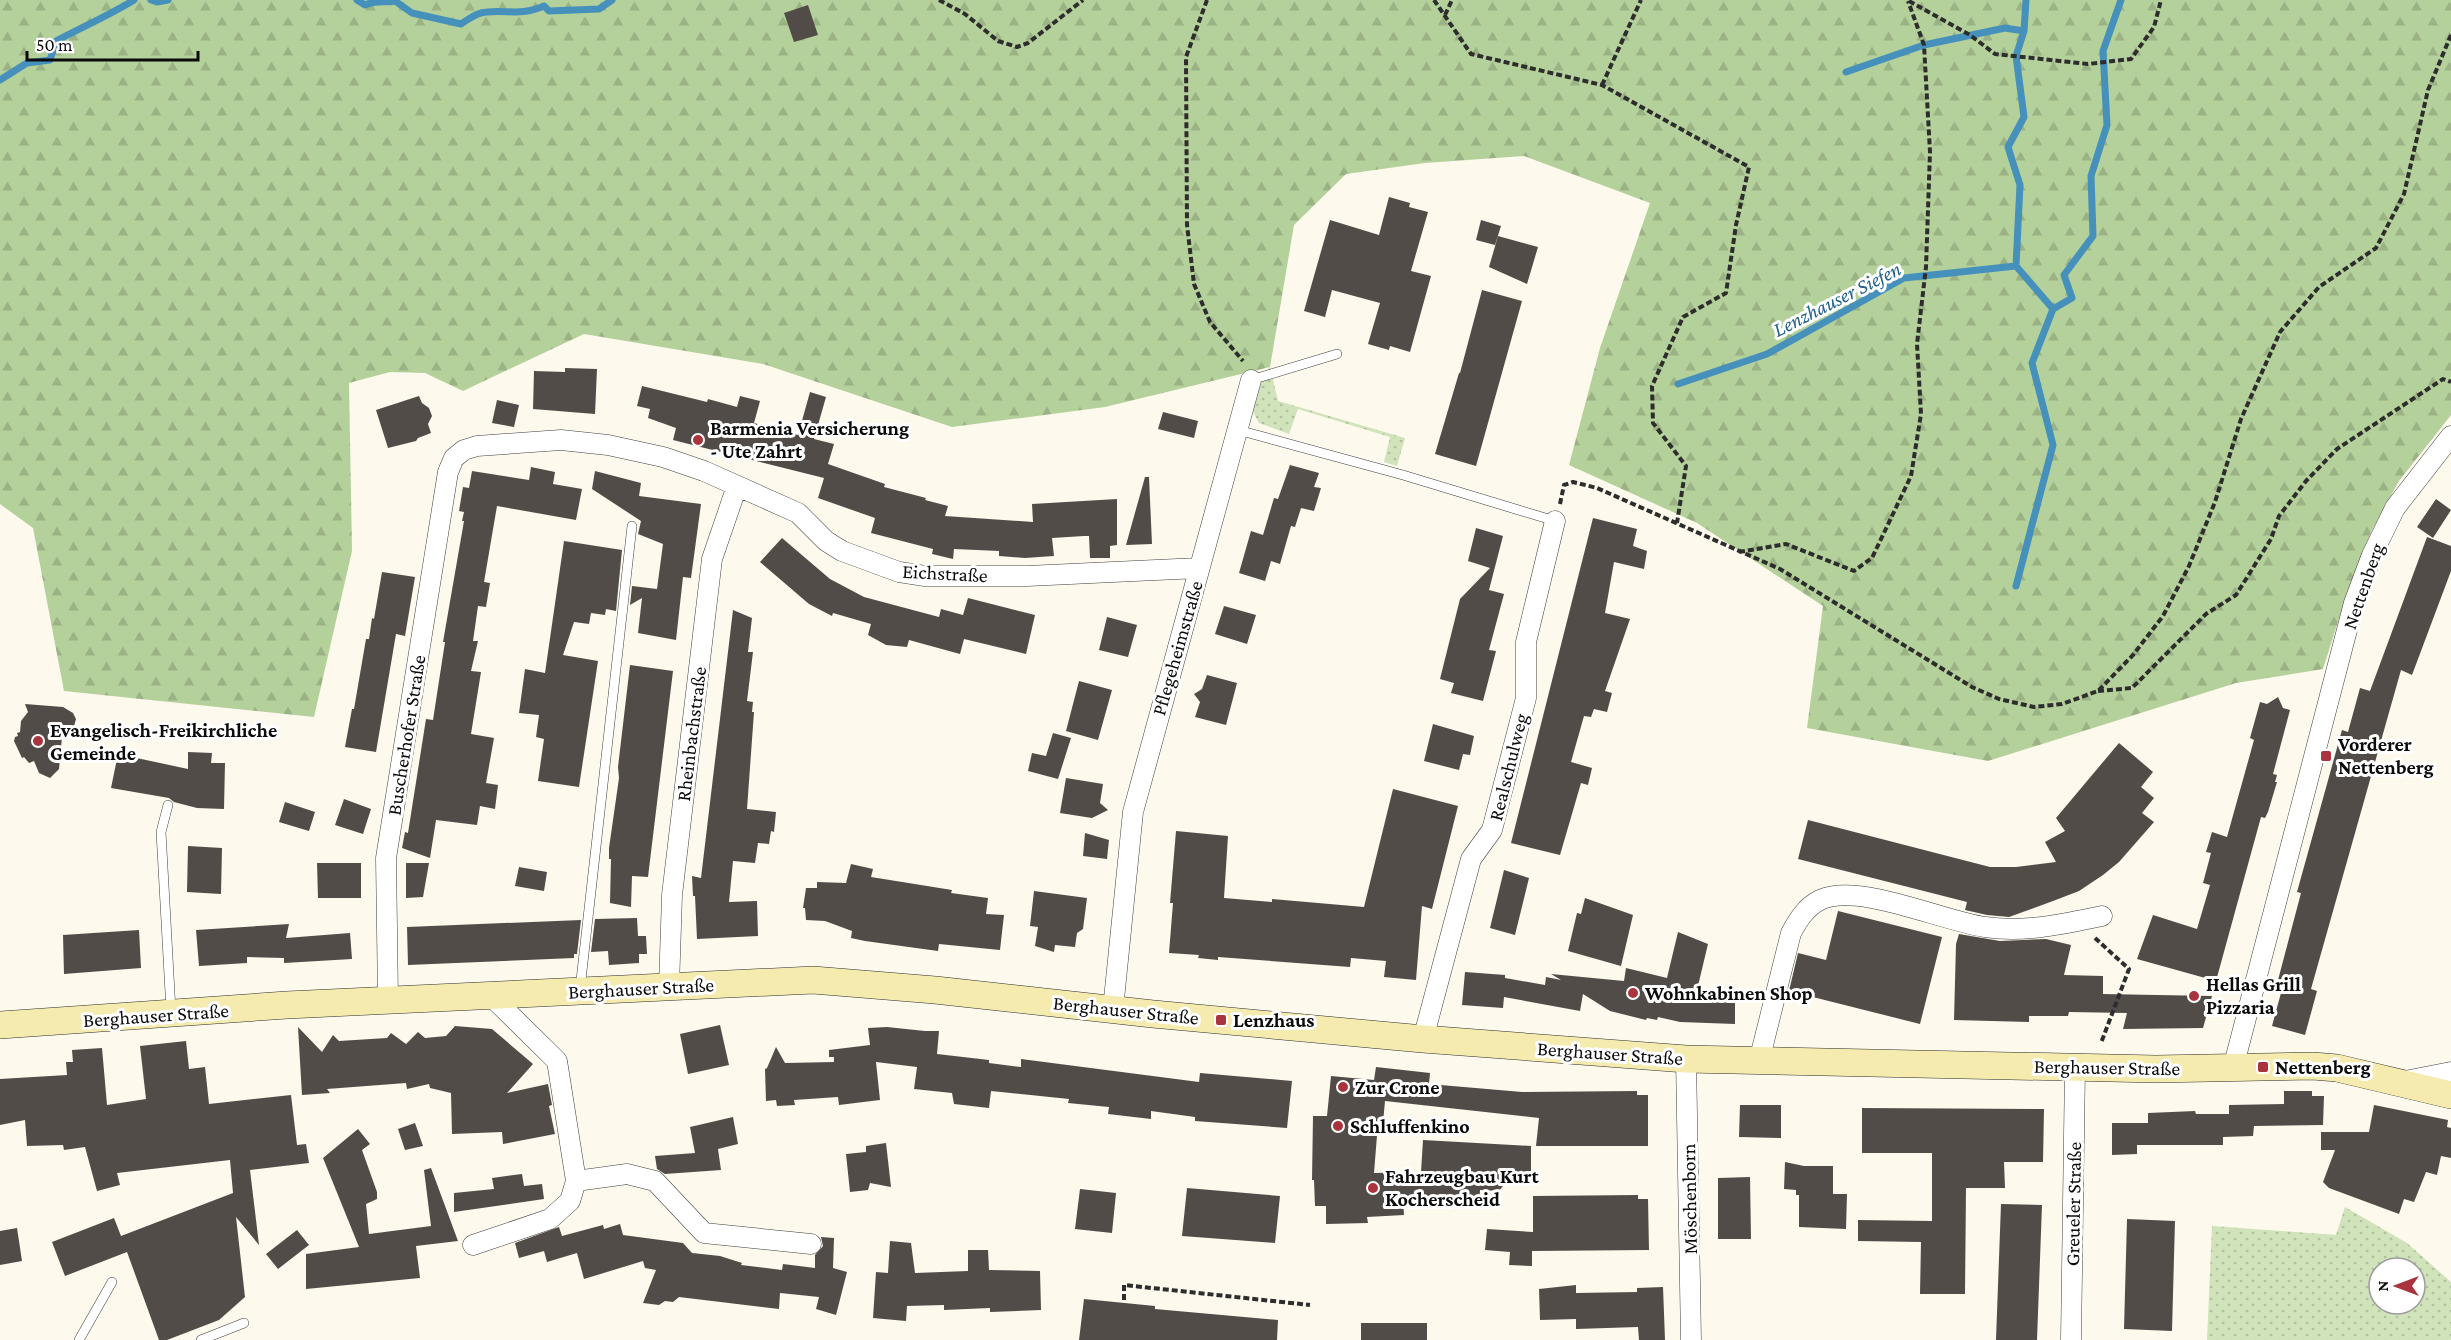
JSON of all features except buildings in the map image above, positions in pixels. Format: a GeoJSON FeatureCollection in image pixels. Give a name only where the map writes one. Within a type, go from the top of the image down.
{"type":"FeatureCollection","features":[{"type":"Feature","properties":{"kind":"street","name":"Pflegeheimstraße"},"geometry":{"type":"LineString","coordinates":[[1113,1009],[1133,812],[1251,380]]}},
{"type":"Feature","properties":{"kind":"street","name":"Nettenberg"},"geometry":{"type":"LineString","coordinates":[[2233,1068],[2355,603],[2372,555],[2395,508],[2451,436]]}},
{"type":"Feature","properties":{"kind":"street","name":"Eichstraße"},"geometry":{"type":"LineString","coordinates":[[448,472],[454,458],[464,450],[477,446],[561,440],[608,445],[663,458],[704,471],[798,513],[826,541],[842,551],[899,572],[925,576],[1027,576],[1199,568]]}},
{"type":"Feature","properties":{"kind":"street","name":"Buscherhofer Straße"},"geometry":{"type":"LineString","coordinates":[[388,1000],[386,858],[448,472]]}},
{"type":"Feature","properties":{"kind":"street","name":"Rheinbachstraße"},"geometry":{"type":"LineString","coordinates":[[669,987],[672,895],[712,559],[737,486]]}},
{"type":"Feature","properties":{"kind":"street","name":"Realschulweg"},"geometry":{"type":"LineString","coordinates":[[1423,1040],[1471,859],[1492,830],[1526,698],[1526,642],[1555,521]]}},
{"type":"Feature","properties":{"kind":"street"},"geometry":{"type":"LineString","coordinates":[[1759,1061],[1791,933],[1803,914],[1821,900],[1836,895],[1862,897],[1986,927],[2033,930],[2102,916]]}},
{"type":"Feature","properties":{"kind":"street","name":"Berghauser Straße"},"geometry":{"type":"LineString","coordinates":[[0,1025],[388,1000],[492,997],[813,980],[935,990],[1423,1040],[1686,1059],[2075,1068],[2313,1066],[2337,1068],[2451,1095]]}},
{"type":"Feature","properties":{"kind":"street"},"geometry":{"type":"LineString","coordinates":[[472,1245],[550,1219],[570,1201],[576,1181],[557,1061],[492,997]]}},
{"type":"Feature","properties":{"kind":"street","name":"Möschenborn"},"geometry":{"type":"LineString","coordinates":[[1686,1059],[1691,1340]]}},
{"type":"Feature","properties":{"kind":"street","name":"Greueler Straße"},"geometry":{"type":"LineString","coordinates":[[2071,1340],[2075,1068]]}},
{"type":"Feature","properties":{"kind":"street"},"geometry":{"type":"LineString","coordinates":[[2399,1082],[2451,1072]]}},
{"type":"Feature","properties":{"kind":"street"},"geometry":{"type":"LineString","coordinates":[[576,1181],[627,1174],[655,1181],[704,1233],[811,1244]]}},
{"type":"Feature","properties":{"kind":"lane"},"geometry":{"type":"LineString","coordinates":[[1251,380],[1337,354]]}},
{"type":"Feature","properties":{"kind":"lane"},"geometry":{"type":"LineString","coordinates":[[1238,430],[1403,475],[1555,521]]}},
{"type":"Feature","properties":{"kind":"lane"},"geometry":{"type":"LineString","coordinates":[[580,992],[632,526]]}},
{"type":"Feature","properties":{"kind":"lane"},"geometry":{"type":"LineString","coordinates":[[168,805],[161,832],[171,1014]]}},
{"type":"Feature","properties":{"kind":"lane"},"geometry":{"type":"LineString","coordinates":[[78,1340],[112,1282]]}},
{"type":"Feature","properties":{"kind":"lane"},"geometry":{"type":"LineString","coordinates":[[201,1340],[244,1323]]}},
{"type":"Feature","properties":{"kind":"path"},"geometry":{"type":"LineString","coordinates":[[939,0],[965,14],[998,40],[1017,47],[1029,43],[1083,0]]}},
{"type":"Feature","properties":{"kind":"path"},"geometry":{"type":"LineString","coordinates":[[1207,0],[1186,57],[1187,225],[1192,272],[1194,284],[1210,322],[1242,360],[1251,380]]}},
{"type":"Feature","properties":{"kind":"path"},"geometry":{"type":"LineString","coordinates":[[1434,0],[1471,54],[1602,86],[1749,167],[1736,225],[1726,293],[1683,317],[1652,386],[1653,423],[1686,466],[1677,523]]}},
{"type":"Feature","properties":{"kind":"path"},"geometry":{"type":"LineString","coordinates":[[1445,15],[1452,0]]}},
{"type":"Feature","properties":{"kind":"path"},"geometry":{"type":"LineString","coordinates":[[1602,86],[1641,0]]}},
{"type":"Feature","properties":{"kind":"path"},"geometry":{"type":"LineString","coordinates":[[1908,0],[1970,35],[1995,54],[2088,64],[2131,59],[2154,27],[2161,0]]}},
{"type":"Feature","properties":{"kind":"path"},"geometry":{"type":"LineString","coordinates":[[1738,552],[1786,544],[1854,571],[1872,558],[1911,476],[1921,414],[1917,344],[1926,267],[1930,152],[1924,45],[1908,0]]}},
{"type":"Feature","properties":{"kind":"path"},"geometry":{"type":"LineString","coordinates":[[2098,691],[2133,655],[2163,616],[2189,566],[2215,502],[2241,419],[2280,332],[2319,287],[2376,248],[2404,194],[2428,90],[2451,35]]}},
{"type":"Feature","properties":{"kind":"path"},"geometry":{"type":"LineString","coordinates":[[1555,521],[1564,485],[1573,482],[1597,488],[1779,569],[1972,687],[1999,699],[2034,707],[2062,704],[2098,691],[2132,687],[2206,614],[2236,595],[2271,539],[2279,516],[2306,481],[2337,449],[2444,379],[2451,382]]}},
{"type":"Feature","properties":{"kind":"path"},"geometry":{"type":"LineString","coordinates":[[2099,1048],[2129,969],[2108,952]]}},
{"type":"Feature","properties":{"kind":"path"},"geometry":{"type":"LineString","coordinates":[[1124,1300],[1124,1285],[1310,1305]]}},
{"type":"Feature","properties":{"kind":"green space"},"geometry":{"type":"Polygon","coordinates":[[[0,0],[2451,0],[2451,415],[2399,481],[2371,532],[2347,593],[2323,669],[2236,683],[1988,761],[1807,728],[1823,606],[1697,523],[1569,465],[1600,348],[1650,203],[1524,156],[1425,163],[1346,174],[1294,225],[1270,367],[1105,407],[952,427],[763,364],[584,334],[463,391],[425,373],[390,372],[349,383],[352,551],[314,717],[64,691],[33,528],[0,504],[0,0]]]}},
{"type":"Feature","properties":{"kind":"green space"},"geometry":{"type":"Polygon","coordinates":[[[1270,367],[1278,401],[1405,438],[1397,466],[1384,462],[1390,437],[1298,409],[1289,434],[1259,423],[1251,408],[1254,395],[1270,367]]]}},
{"type":"Feature","properties":{"kind":"green space"},"geometry":{"type":"Polygon","coordinates":[[[2345,1207],[2407,1243],[2422,1256],[2367,1256],[2367,1316],[2427,1316],[2427,1261],[2451,1282],[2451,1340],[2207,1340],[2212,1226],[2336,1235],[2345,1207]]]}},
{"type":"Feature","properties":{"kind":"waterway"},"geometry":{"type":"LineString","coordinates":[[0,80],[27,63],[50,60],[56,41],[134,0]]}},
{"type":"Feature","properties":{"kind":"waterway"},"geometry":{"type":"LineString","coordinates":[[151,0],[157,2],[168,0]]}},
{"type":"Feature","properties":{"kind":"waterway"},"geometry":{"type":"LineString","coordinates":[[357,0],[365,5],[395,1],[412,13],[461,24],[483,12],[521,12],[544,6],[549,11],[599,9],[612,0]]}},
{"type":"Feature","properties":{"kind":"waterway"},"geometry":{"type":"LineString","coordinates":[[2016,586],[2053,445],[2032,363],[2053,309],[2016,266],[2020,185],[2008,147],[2024,117],[2016,56],[2024,31],[2026,0]]}},
{"type":"Feature","properties":{"kind":"waterway"},"geometry":{"type":"LineString","coordinates":[[2053,309],[2072,298],[2064,275],[2093,236],[2091,176],[2107,125],[2103,51],[2121,0]]}},
{"type":"Feature","properties":{"kind":"waterway"},"geometry":{"type":"LineString","coordinates":[[1846,72],[1924,45],[2005,28],[2024,31]]}},
{"type":"Feature","properties":{"kind":"waterway","name":"Lenzhauser Siefen"},"geometry":{"type":"LineString","coordinates":[[1678,384],[1767,354],[1904,278],[2016,266]]}},
{"type":"Feature","properties":{"kind":"place","name":"Barmenia Versicherung - Ute Zahrt"},"geometry":{"type":"Point","coordinates":[698,440]}},
{"type":"Feature","properties":{"kind":"place","name":"Evangelisch-Freikirchliche Gemeinde"},"geometry":{"type":"Point","coordinates":[38,741]}},
{"type":"Feature","properties":{"kind":"place","name":"Vorderer Nettenberg"},"geometry":{"type":"Point","coordinates":[2326,756]}},
{"type":"Feature","properties":{"kind":"place","name":"Wohnkabinen Shop"},"geometry":{"type":"Point","coordinates":[1633,993]}},
{"type":"Feature","properties":{"kind":"place","name":"Hellas Grill Pizzaria"},"geometry":{"type":"Point","coordinates":[2194,996]}},
{"type":"Feature","properties":{"kind":"place","name":"Lenzhaus"},"geometry":{"type":"Point","coordinates":[1221,1020]}},
{"type":"Feature","properties":{"kind":"place","name":"Nettenberg"},"geometry":{"type":"Point","coordinates":[2263,1067]}},
{"type":"Feature","properties":{"kind":"place","name":"Zur Crone"},"geometry":{"type":"Point","coordinates":[1343,1087]}},
{"type":"Feature","properties":{"kind":"place","name":"Schluffenkino"},"geometry":{"type":"Point","coordinates":[1338,1126]}},
{"type":"Feature","properties":{"kind":"place","name":"Fahrzeugbau Kurt Kocherscheid"},"geometry":{"type":"Point","coordinates":[1373,1188]}}]}
